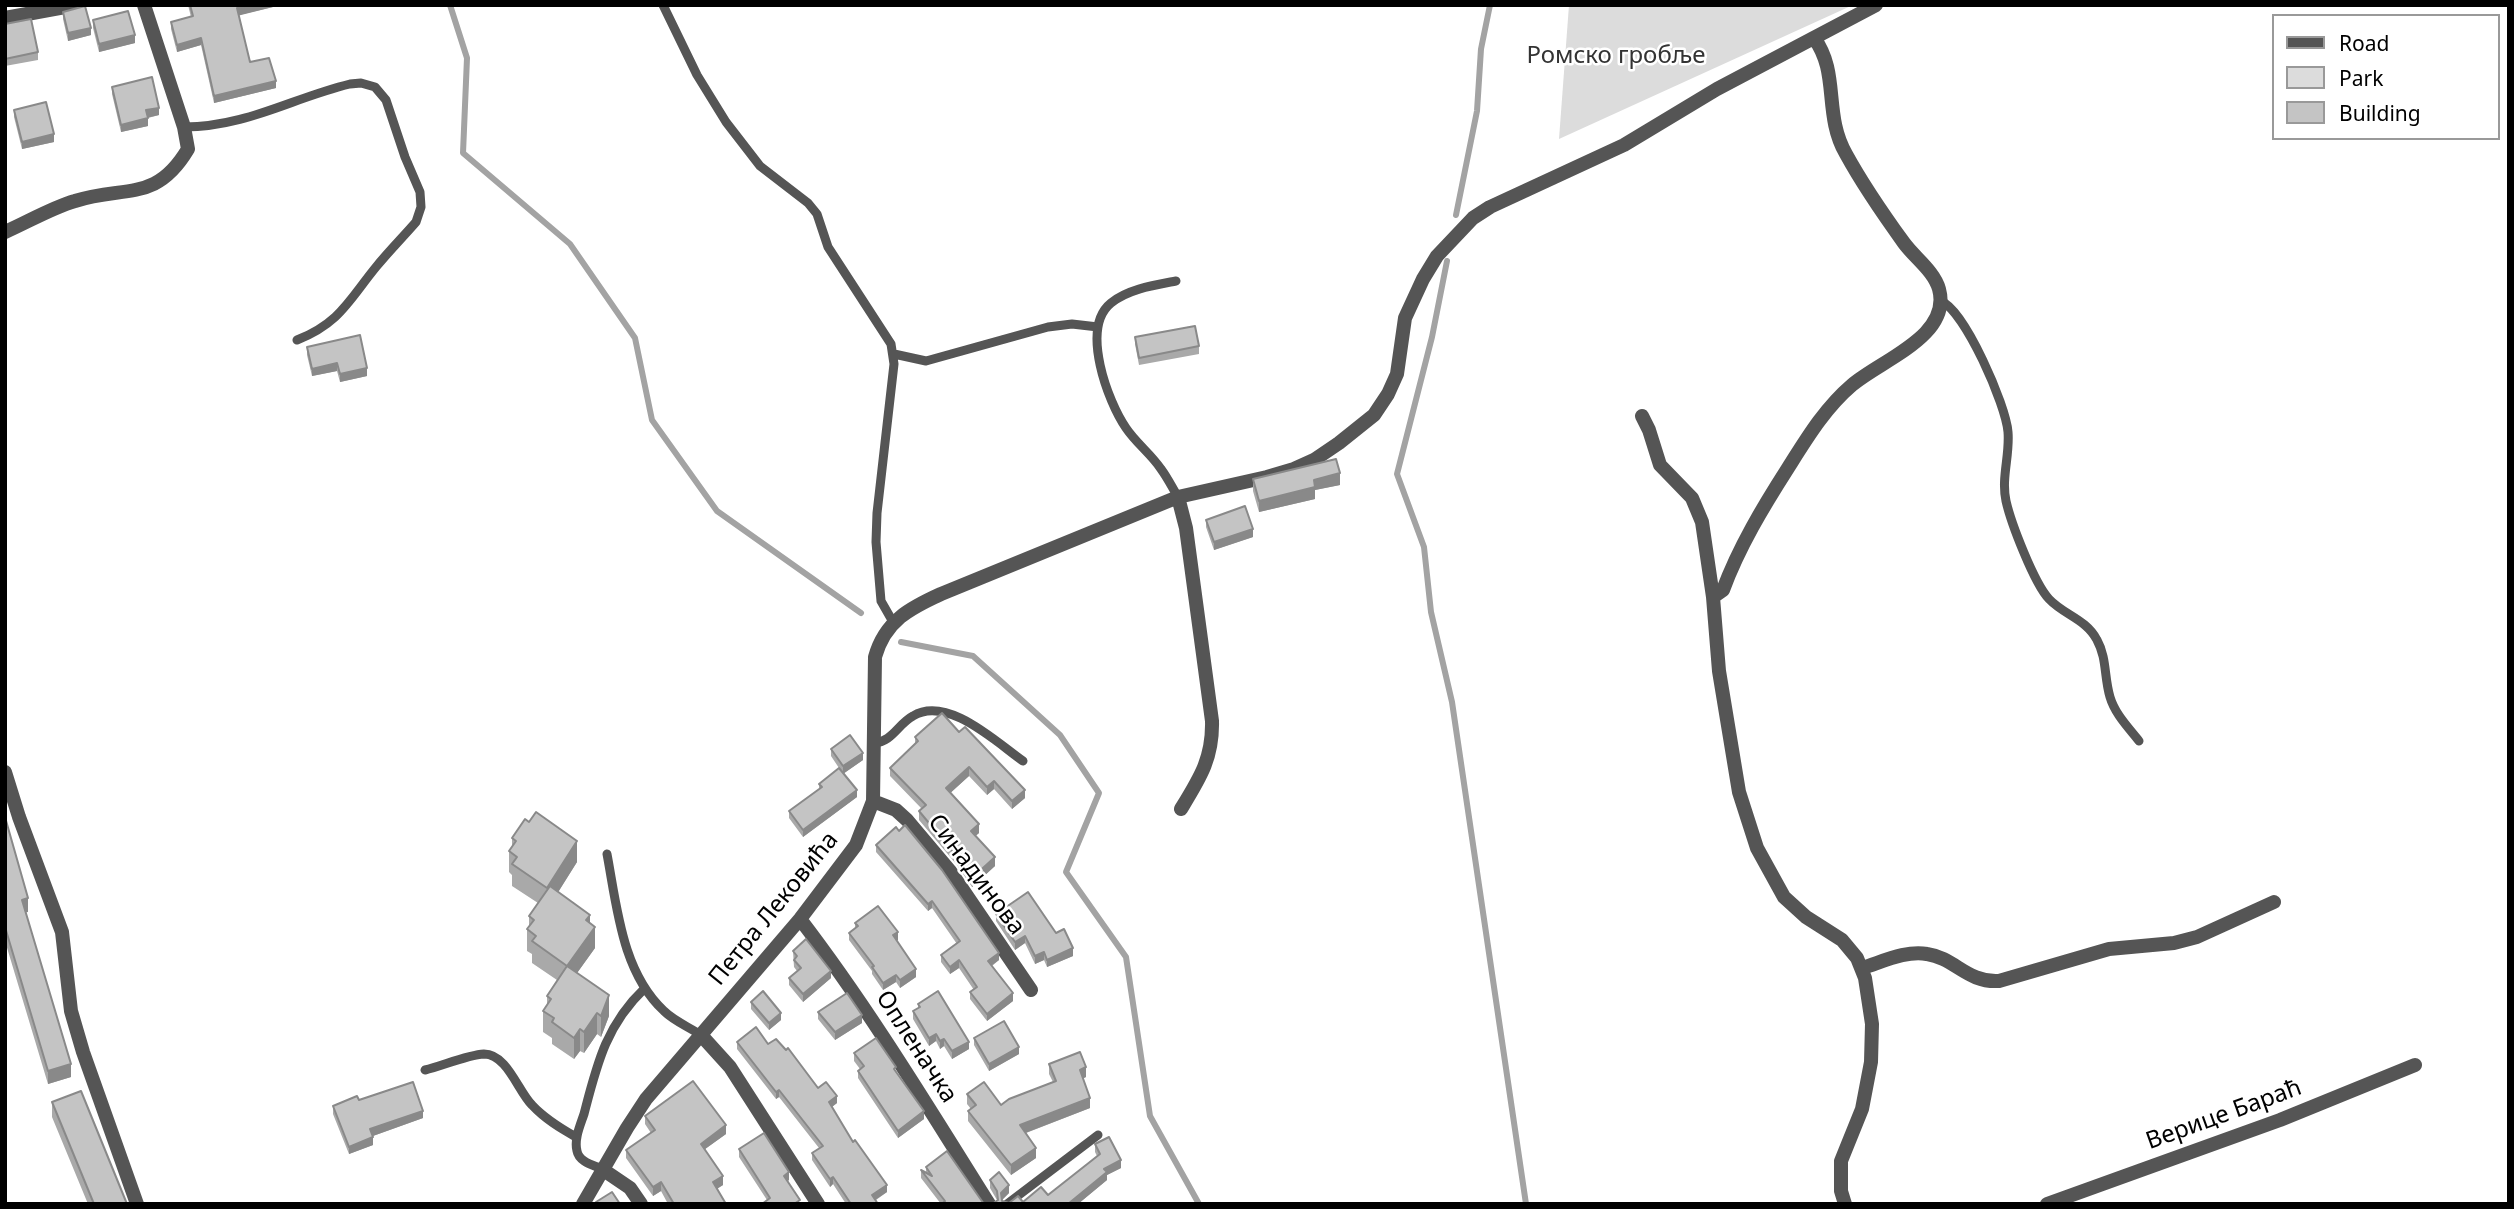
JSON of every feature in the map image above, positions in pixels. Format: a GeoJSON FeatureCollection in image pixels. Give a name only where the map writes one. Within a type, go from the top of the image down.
{"type":"FeatureCollection","features":[{"type":"Feature","properties":{"kind":"street"},"geometry":{"type":"LineString","coordinates":[[5,18],[76,5]]}},
{"type":"Feature","properties":{"kind":"street"},"geometry":{"type":"LineString","coordinates":[[5,232],[73,201],[99,194],[148,188],[179,164],[188,149],[184,127],[144,5]]}},
{"type":"Feature","properties":{"kind":"street","name":"Петра Лековића"},"geometry":{"type":"LineString","coordinates":[[583,1204],[646,1099],[800,919],[856,845],[873,801],[875,657],[878,644],[893,622],[909,608],[1178,496],[1267,477],[1314,460],[1374,415],[1388,394],[1396,374],[1405,318],[1423,279],[1437,256],[1472,218],[1490,207],[1624,145],[1717,89],[1876,5]]}},
{"type":"Feature","properties":{"kind":"street"},"geometry":{"type":"LineString","coordinates":[[1713,597],[1723,590],[1759,515],[1825,412],[1858,380],[1931,328],[1941,301],[1936,282],[1887,219],[1840,144],[1832,118],[1829,69],[1826,57],[1814,38]]}},
{"type":"Feature","properties":{"kind":"street"},"geometry":{"type":"LineString","coordinates":[[1642,416],[1660,465],[1685,489],[1698,510],[1708,553],[1719,671],[1739,792],[1758,848],[1784,897],[1806,917],[1842,940],[1862,968],[1870,1001],[1873,1043],[1867,1093],[1841,1161],[1841,1191],[1845,1204]]}},
{"type":"Feature","properties":{"kind":"street"},"geometry":{"type":"LineString","coordinates":[[1178,496],[1186,528],[1213,742],[1201,775],[1181,808]]}},
{"type":"Feature","properties":{"kind":"street"},"geometry":{"type":"LineString","coordinates":[[5,772],[62,932],[71,1011],[83,1052],[138,1204]]}},
{"type":"Feature","properties":{"kind":"street","name":"Синадинова"},"geometry":{"type":"LineString","coordinates":[[873,801],[895,810],[950,871],[1031,990]]}},
{"type":"Feature","properties":{"kind":"street"},"geometry":{"type":"LineString","coordinates":[[1862,968],[1907,955],[1928,954],[1939,957],[1972,977],[1989,982],[1999,981],[2109,949],[2174,943],[2197,937],[2274,902]]}},
{"type":"Feature","properties":{"kind":"street","name":"Опленачка"},"geometry":{"type":"LineString","coordinates":[[800,919],[897,1059],[989,1204]]}},
{"type":"Feature","properties":{"kind":"street"},"geometry":{"type":"LineString","coordinates":[[701,1035],[730,1067],[818,1204]]}},
{"type":"Feature","properties":{"kind":"street","name":"Верице Бараћ"},"geometry":{"type":"LineString","coordinates":[[2047,1204],[2280,1120],[2415,1065]]}},
{"type":"Feature","properties":{"kind":"street"},"geometry":{"type":"LineString","coordinates":[[602,1170],[616,1176],[630,1188],[641,1204]]}},
{"type":"Feature","properties":{"kind":"lane"},"geometry":{"type":"LineString","coordinates":[[663,5],[684,51],[726,122],[760,166],[808,203],[817,214],[828,247],[886,336],[894,354],[876,542],[877,583],[881,601],[893,622]]}},
{"type":"Feature","properties":{"kind":"lane"},"geometry":{"type":"LineString","coordinates":[[184,127],[234,122],[350,84],[360,83],[375,87],[386,100],[420,192],[419,215],[341,313],[313,334],[298,340]]}},
{"type":"Feature","properties":{"kind":"lane"},"geometry":{"type":"LineString","coordinates":[[1176,281],[1123,296],[1110,304],[1098,327],[1097,338],[1103,377],[1117,414],[1127,430],[1161,468],[1178,496]]}},
{"type":"Feature","properties":{"kind":"lane"},"geometry":{"type":"LineString","coordinates":[[1941,301],[1950,307],[1969,336],[1991,377],[2002,405],[2008,428],[2004,486],[2006,500],[2036,579],[2049,599],[2093,633],[2105,662],[2112,704],[2139,741]]}},
{"type":"Feature","properties":{"kind":"lane"},"geometry":{"type":"LineString","coordinates":[[894,354],[926,361],[1048,327],[1072,324],[1098,327]]}},
{"type":"Feature","properties":{"kind":"lane"},"geometry":{"type":"LineString","coordinates":[[874,743],[888,739],[913,715],[927,710],[939,710],[963,718],[1023,761]]}},
{"type":"Feature","properties":{"kind":"lane"},"geometry":{"type":"LineString","coordinates":[[607,854],[624,940],[645,988],[664,1012],[701,1035]]}},
{"type":"Feature","properties":{"kind":"lane"},"geometry":{"type":"LineString","coordinates":[[602,1170],[581,1160],[577,1153],[576,1137],[594,1070],[605,1043],[624,1011],[645,988]]}},
{"type":"Feature","properties":{"kind":"lane"},"geometry":{"type":"LineString","coordinates":[[425,1070],[484,1054],[494,1056],[504,1065],[530,1103],[554,1125],[576,1137]]}},
{"type":"Feature","properties":{"kind":"lane"},"geometry":{"type":"LineString","coordinates":[[1007,1204],[1098,1135]]}},
{"type":"Feature","properties":{"kind":"green space","name":"Ромско гробље"},"geometry":{"type":"Polygon","coordinates":[[[1569,5],[1853,5],[1559,139],[1569,5]]]}},
{"type":"Feature","properties":{"kind":"building"},"geometry":{"type":"Polygon","coordinates":[[[190,5],[251,5],[237,8],[250,62],[269,58],[276,81],[214,96],[201,38],[177,45],[171,22],[193,16],[190,5]]]}},
{"type":"Feature","properties":{"kind":"building"},"geometry":{"type":"Polygon","coordinates":[[[85,6],[91,28],[68,33],[63,12],[85,6]]]}},
{"type":"Feature","properties":{"kind":"building"},"geometry":{"type":"Polygon","coordinates":[[[128,11],[135,35],[99,44],[93,20],[128,11]]]}},
{"type":"Feature","properties":{"kind":"building"},"geometry":{"type":"Polygon","coordinates":[[[31,19],[38,52],[5,59],[5,24],[31,19]]]}},
{"type":"Feature","properties":{"kind":"building"},"geometry":{"type":"Polygon","coordinates":[[[152,77],[159,108],[146,110],[148,118],[121,125],[112,87],[152,77]]]}},
{"type":"Feature","properties":{"kind":"building"},"geometry":{"type":"Polygon","coordinates":[[[46,102],[54,134],[22,142],[14,110],[46,102]]]}},
{"type":"Feature","properties":{"kind":"building"},"geometry":{"type":"Polygon","coordinates":[[[1195,326],[1199,346],[1139,358],[1135,337],[1195,326]]]}},
{"type":"Feature","properties":{"kind":"building"},"geometry":{"type":"Polygon","coordinates":[[[360,335],[367,368],[340,374],[337,363],[312,369],[307,347],[360,335]]]}},
{"type":"Feature","properties":{"kind":"building"},"geometry":{"type":"Polygon","coordinates":[[[1336,459],[1340,473],[1314,480],[1315,487],[1259,501],[1253,479],[1336,459]]]}},
{"type":"Feature","properties":{"kind":"building"},"geometry":{"type":"Polygon","coordinates":[[[1245,506],[1253,529],[1214,542],[1206,520],[1245,506]]]}},
{"type":"Feature","properties":{"kind":"building"},"geometry":{"type":"Polygon","coordinates":[[[942,713],[959,732],[965,727],[1025,790],[1012,801],[994,781],[987,787],[969,767],[946,788],[979,824],[971,831],[995,857],[972,878],[919,811],[926,805],[890,768],[918,741],[915,737],[942,713]]]}},
{"type":"Feature","properties":{"kind":"building"},"geometry":{"type":"Polygon","coordinates":[[[850,735],[863,753],[843,766],[831,749],[850,735]]]}},
{"type":"Feature","properties":{"kind":"building"},"geometry":{"type":"Polygon","coordinates":[[[839,768],[857,790],[803,830],[789,811],[822,787],[819,784],[839,768]]]}},
{"type":"Feature","properties":{"kind":"building"},"geometry":{"type":"Polygon","coordinates":[[[536,812],[577,841],[547,888],[512,864],[517,857],[509,851],[516,841],[512,838],[525,819],[529,822],[536,812]]]}},
{"type":"Feature","properties":{"kind":"building"},"geometry":{"type":"Polygon","coordinates":[[[5,817],[28,898],[22,900],[71,1064],[48,1071],[5,927],[5,817]]]}},
{"type":"Feature","properties":{"kind":"building"},"geometry":{"type":"Polygon","coordinates":[[[905,825],[942,870],[999,953],[988,961],[1013,993],[987,1014],[970,992],[977,987],[959,960],[950,967],[941,955],[960,941],[932,901],[928,904],[876,845],[896,827],[899,831],[905,825]]]}},
{"type":"Feature","properties":{"kind":"building"},"geometry":{"type":"Polygon","coordinates":[[[550,886],[590,915],[586,920],[595,927],[567,966],[532,941],[536,936],[527,929],[534,920],[529,916],[550,886]]]}},
{"type":"Feature","properties":{"kind":"building"},"geometry":{"type":"Polygon","coordinates":[[[1028,892],[1056,933],[1064,929],[1073,948],[1047,960],[1044,952],[1035,956],[1025,936],[1015,942],[996,914],[1028,892]]]}},
{"type":"Feature","properties":{"kind":"building"},"geometry":{"type":"Polygon","coordinates":[[[878,906],[898,932],[893,935],[916,969],[900,980],[896,975],[883,983],[872,967],[874,966],[849,933],[858,926],[855,923],[878,906]]]}},
{"type":"Feature","properties":{"kind":"building"},"geometry":{"type":"Polygon","coordinates":[[[806,939],[831,971],[803,994],[789,978],[801,968],[794,960],[797,956],[793,951],[806,939]]]}},
{"type":"Feature","properties":{"kind":"building"},"geometry":{"type":"Polygon","coordinates":[[[567,966],[609,995],[601,1016],[597,1013],[584,1032],[580,1029],[574,1038],[552,1022],[554,1018],[543,1011],[551,999],[547,996],[567,966]]]}},
{"type":"Feature","properties":{"kind":"building"},"geometry":{"type":"Polygon","coordinates":[[[763,991],[781,1013],[769,1023],[751,1002],[763,991]]]}},
{"type":"Feature","properties":{"kind":"building"},"geometry":{"type":"Polygon","coordinates":[[[938,991],[969,1042],[952,1051],[944,1039],[940,1041],[936,1034],[929,1038],[913,1011],[920,1007],[918,1004],[938,991]]]}},
{"type":"Feature","properties":{"kind":"building"},"geometry":{"type":"Polygon","coordinates":[[[847,993],[862,1015],[835,1032],[818,1012],[847,993]]]}},
{"type":"Feature","properties":{"kind":"building"},"geometry":{"type":"Polygon","coordinates":[[[1004,1021],[1019,1047],[989,1064],[974,1038],[1004,1021]]]}},
{"type":"Feature","properties":{"kind":"building"},"geometry":{"type":"Polygon","coordinates":[[[756,1027],[768,1044],[776,1039],[786,1050],[788,1048],[818,1088],[826,1082],[837,1096],[829,1102],[853,1142],[855,1140],[887,1185],[872,1195],[878,1204],[851,1204],[833,1177],[830,1179],[812,1153],[823,1146],[737,1042],[756,1027]]]}},
{"type":"Feature","properties":{"kind":"building"},"geometry":{"type":"Polygon","coordinates":[[[876,1038],[924,1111],[898,1131],[858,1071],[864,1066],[854,1053],[876,1038]]]}},
{"type":"Feature","properties":{"kind":"building"},"geometry":{"type":"Polygon","coordinates":[[[1080,1052],[1086,1067],[1080,1070],[1090,1098],[1020,1125],[1036,1148],[1011,1165],[968,1111],[976,1105],[967,1094],[984,1082],[1001,1105],[1009,1099],[1056,1081],[1049,1064],[1080,1052]]]}},
{"type":"Feature","properties":{"kind":"building"},"geometry":{"type":"Polygon","coordinates":[[[693,1081],[726,1125],[701,1144],[723,1176],[713,1182],[726,1204],[674,1204],[661,1182],[653,1187],[626,1150],[655,1130],[645,1116],[693,1081]]]}},
{"type":"Feature","properties":{"kind":"building"},"geometry":{"type":"Polygon","coordinates":[[[413,1082],[423,1111],[370,1129],[373,1137],[349,1147],[333,1106],[357,1096],[359,1100],[413,1082]]]}},
{"type":"Feature","properties":{"kind":"building"},"geometry":{"type":"Polygon","coordinates":[[[81,1091],[127,1204],[94,1204],[52,1102],[81,1091]]]}},
{"type":"Feature","properties":{"kind":"building"},"geometry":{"type":"Polygon","coordinates":[[[764,1133],[789,1172],[784,1176],[800,1200],[794,1204],[762,1204],[770,1198],[739,1149],[764,1133]]]}},
{"type":"Feature","properties":{"kind":"building"},"geometry":{"type":"Polygon","coordinates":[[[1109,1137],[1121,1160],[1104,1169],[1107,1172],[1068,1204],[992,1204],[998,1200],[997,1191],[990,1180],[999,1172],[1009,1185],[1001,1193],[1002,1201],[1009,1203],[1018,1196],[1023,1202],[1041,1187],[1048,1195],[1100,1154],[1095,1144],[1109,1137]]]}},
{"type":"Feature","properties":{"kind":"building"},"geometry":{"type":"Polygon","coordinates":[[[947,1151],[984,1204],[942,1204],[945,1201],[921,1170],[932,1176],[926,1167],[947,1151]]]}},
{"type":"Feature","properties":{"kind":"building"},"geometry":{"type":"Polygon","coordinates":[[[612,1192],[620,1204],[595,1204],[596,1202],[612,1192]]]}},
{"type":"Feature","properties":{"kind":"waterway"},"geometry":{"type":"LineString","coordinates":[[450,5],[467,58],[463,153],[570,244],[635,338],[652,420],[717,511],[861,613]]}},
{"type":"Feature","properties":{"kind":"waterway"},"geometry":{"type":"LineString","coordinates":[[1456,215],[1477,111],[1481,49],[1490,5]]}},
{"type":"Feature","properties":{"kind":"waterway"},"geometry":{"type":"LineString","coordinates":[[1447,261],[1432,337],[1397,474],[1424,547],[1431,612],[1452,702],[1526,1204]]}},
{"type":"Feature","properties":{"kind":"waterway"},"geometry":{"type":"LineString","coordinates":[[901,642],[973,656],[1060,735],[1099,793],[1066,872],[1126,957],[1150,1116],[1199,1204]]}}]}
